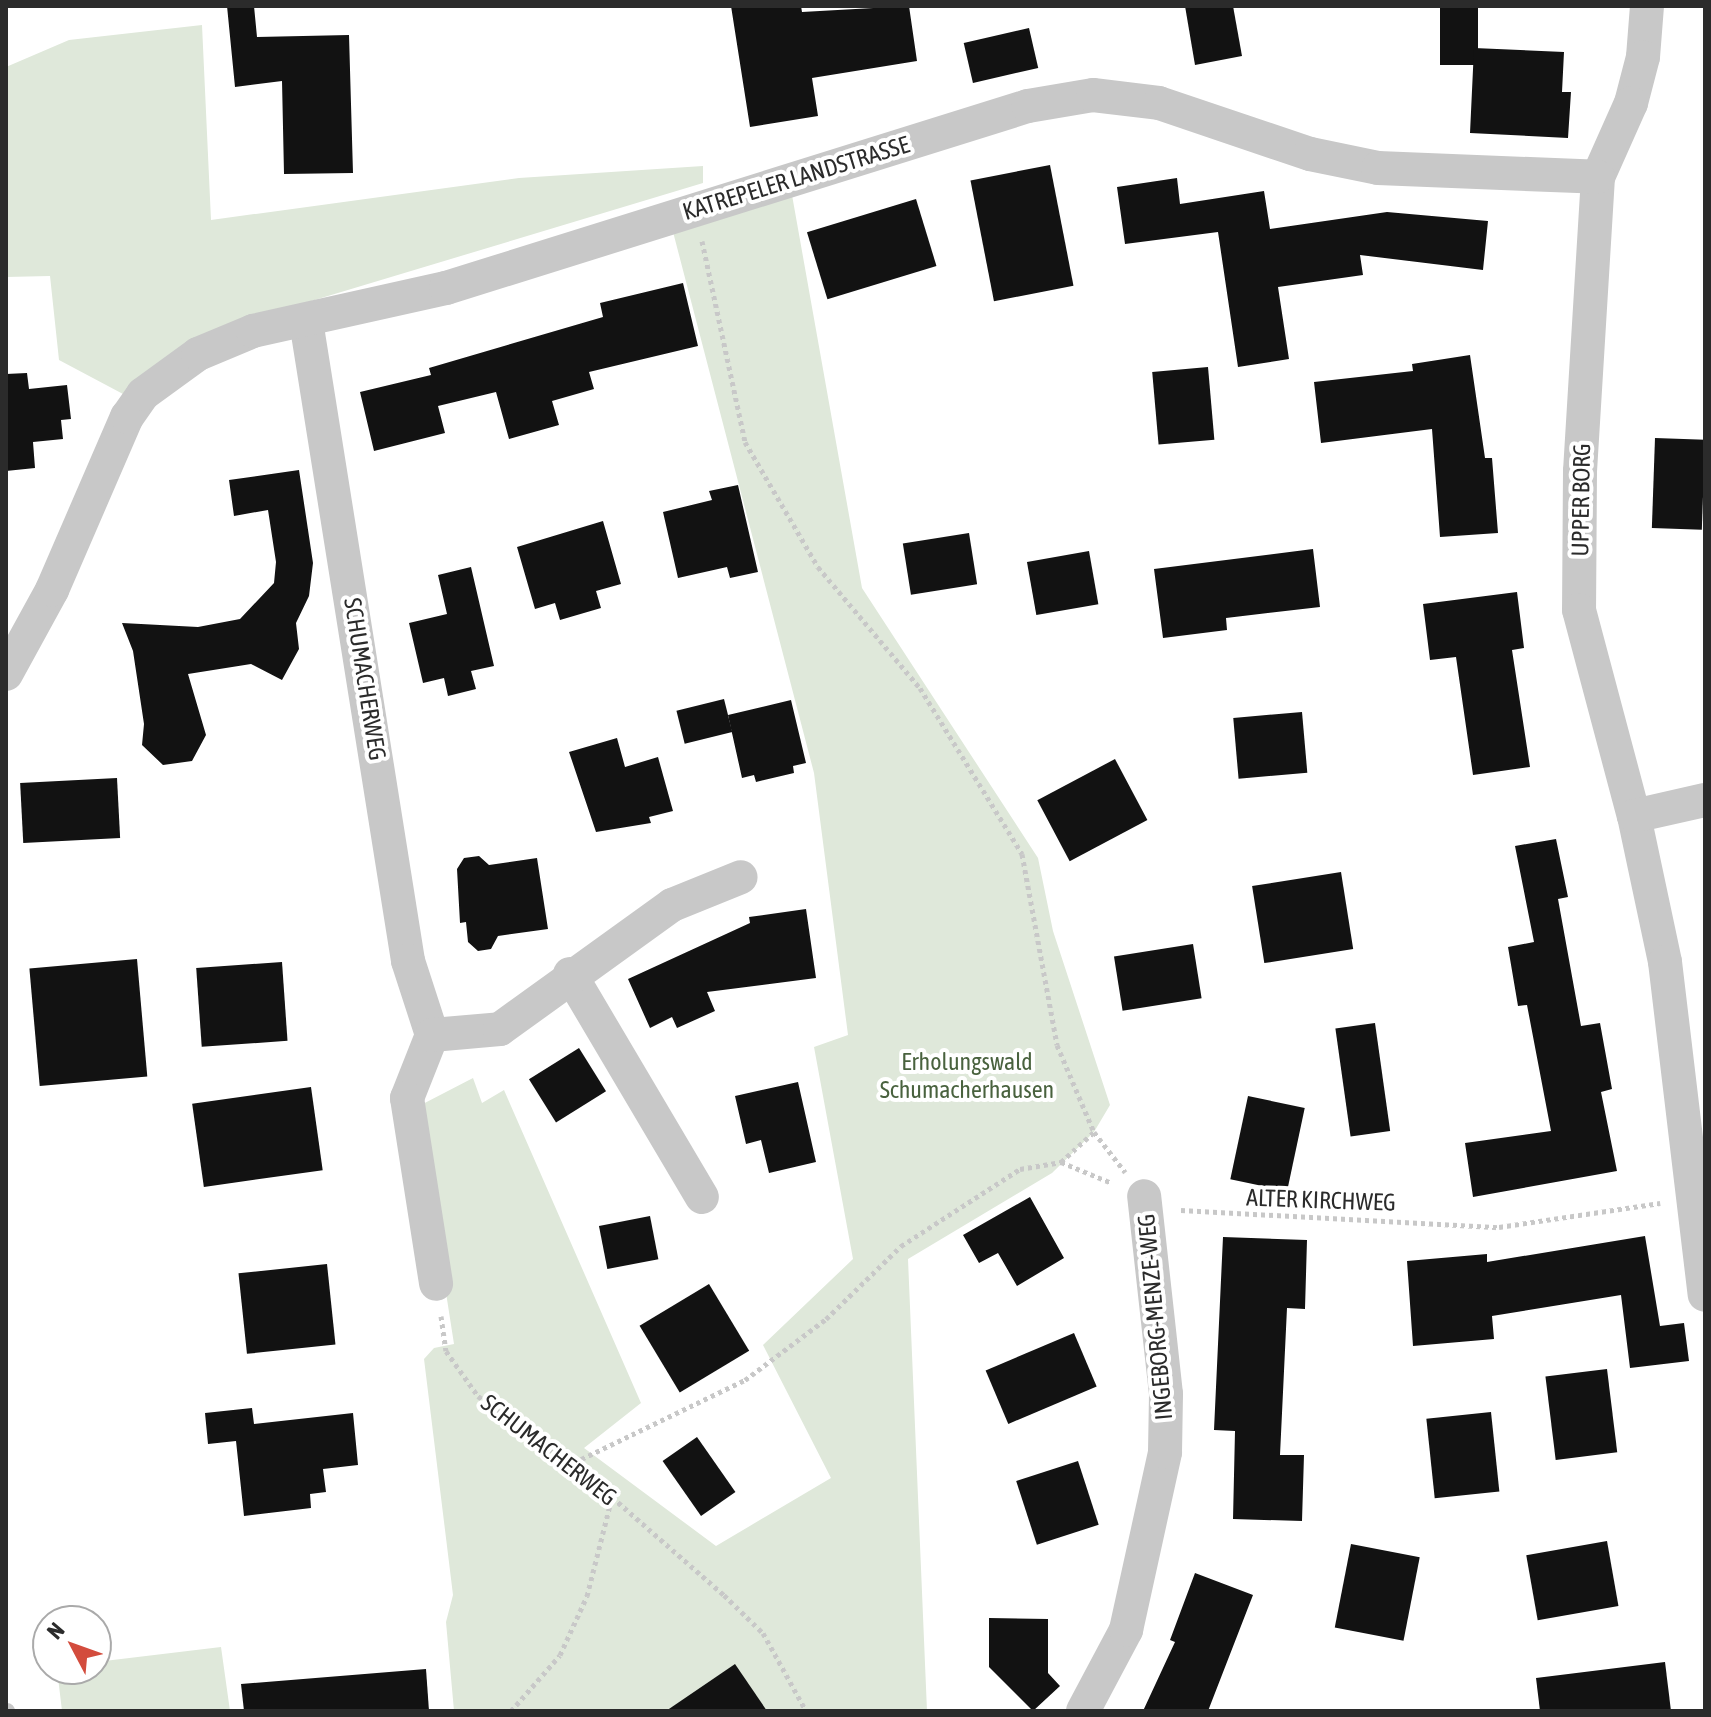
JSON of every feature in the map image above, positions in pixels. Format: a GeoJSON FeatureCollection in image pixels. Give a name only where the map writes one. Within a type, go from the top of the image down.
{"type":"FeatureCollection","features":[{"type":"Feature","properties":{"kind":"street"},"geometry":{"type":"LineString","coordinates":[[1598,177],[1631,103],[1643,57],[1647,6]]}},
{"type":"Feature","properties":{"kind":"street","name":"KATREPELER LANDSTRASSE"},"geometry":{"type":"LineString","coordinates":[[6,674],[52,590],[104,463],[143,394],[198,354],[253,331],[446,288],[1028,106],[1093,95],[1159,103],[1310,154],[1378,168],[1598,177]]}},
{"type":"Feature","properties":{"kind":"street","name":"UPPER BORG"},"geometry":{"type":"LineString","coordinates":[[1598,177],[1580,471],[1579,610],[1634,816],[1665,962],[1705,1295]]}},
{"type":"Feature","properties":{"kind":"street","name":"SCHUMACHERWEG"},"geometry":{"type":"LineString","coordinates":[[306,321],[408,961],[432,1035]]}},
{"type":"Feature","properties":{"kind":"street"},"geometry":{"type":"LineString","coordinates":[[1634,816],[1705,800]]}},
{"type":"Feature","properties":{"kind":"street"},"geometry":{"type":"LineString","coordinates":[[436,1284],[407,1098],[432,1035],[500,1029],[570,974],[672,905],[741,877]]}},
{"type":"Feature","properties":{"kind":"street"},"geometry":{"type":"LineString","coordinates":[[570,974],[702,1197]]}},
{"type":"Feature","properties":{"kind":"street","name":"INGEBORG-MENZE-WEG"},"geometry":{"type":"LineString","coordinates":[[1083,1711],[1126,1630],[1165,1452],[1166,1394],[1144,1196]]}},
{"type":"Feature","properties":{"kind":"path"},"geometry":{"type":"LineString","coordinates":[[694,210],[745,442],[818,567],[920,688],[1022,854],[1057,1045],[1094,1132],[1144,1196]]}},
{"type":"Feature","properties":{"kind":"path"},"geometry":{"type":"LineString","coordinates":[[567,1466],[745,1380],[826,1319],[901,1246],[1020,1169],[1061,1162],[1094,1132]]}},
{"type":"Feature","properties":{"kind":"path","name":"ALTER KIRCHWEG"},"geometry":{"type":"LineString","coordinates":[[1061,1162],[1189,1213],[1499,1227],[1693,1198]]}},
{"type":"Feature","properties":{"kind":"path","name":"SCHUMACHERWEG"},"geometry":{"type":"LineString","coordinates":[[436,1284],[446,1351],[470,1385],[567,1466],[612,1497],[763,1633],[806,1711]]}},
{"type":"Feature","properties":{"kind":"path"},"geometry":{"type":"LineString","coordinates":[[511,1711],[560,1655],[587,1596],[612,1497]]}},
{"type":"Feature","properties":{"kind":"green space"},"geometry":{"type":"Polygon","coordinates":[[[202,25],[211,220],[519,178],[703,166],[703,183],[222,328],[123,394],[59,360],[50,276],[6,277],[6,67],[69,40],[202,25]]]}},
{"type":"Feature","properties":{"kind":"green space","name":"Erholungswald Schumacherhausen"},"geometry":{"type":"Polygon","coordinates":[[[792,195],[862,588],[1038,858],[1053,931],[1110,1105],[1094,1132],[1052,1173],[908,1259],[927,1711],[454,1711],[446,1622],[453,1595],[424,1359],[434,1348],[454,1344],[417,1107],[473,1078],[482,1103],[504,1090],[641,1403],[584,1448],[716,1546],[831,1478],[763,1345],[853,1259],[814,1047],[848,1035],[814,773],[672,228],[792,195]]]}},
{"type":"Feature","properties":{"kind":"green space"},"geometry":{"type":"Polygon","coordinates":[[[221,1647],[230,1711],[62,1711],[59,1685],[112,1685],[112,1660],[221,1647]]]}},
{"type":"Feature","properties":{"kind":"building"},"geometry":{"type":"Polygon","coordinates":[[[227,6],[254,6],[257,37],[349,35],[353,173],[284,174],[282,81],[235,87],[227,6]]]}},
{"type":"Feature","properties":{"kind":"building"},"geometry":{"type":"Polygon","coordinates":[[[731,6],[801,6],[802,12],[909,6],[917,61],[812,78],[818,116],[750,127],[731,6]]]}},
{"type":"Feature","properties":{"kind":"building"},"geometry":{"type":"Polygon","coordinates":[[[1185,6],[1233,6],[1242,56],[1195,65],[1185,6]]]}},
{"type":"Feature","properties":{"kind":"building"},"geometry":{"type":"Polygon","coordinates":[[[1440,6],[1478,6],[1478,65],[1440,65],[1440,6]]]}},
{"type":"Feature","properties":{"kind":"building"},"geometry":{"type":"Polygon","coordinates":[[[1029,28],[1038,68],[973,83],[964,43],[1029,28]]]}},
{"type":"Feature","properties":{"kind":"building"},"geometry":{"type":"Polygon","coordinates":[[[1474,48],[1564,52],[1562,92],[1571,92],[1568,138],[1470,133],[1474,48]]]}},
{"type":"Feature","properties":{"kind":"building"},"geometry":{"type":"Polygon","coordinates":[[[1050,165],[1073,286],[994,301],[970,180],[1050,165]]]}},
{"type":"Feature","properties":{"kind":"building"},"geometry":{"type":"Polygon","coordinates":[[[1177,178],[1180,204],[1264,191],[1270,229],[1387,212],[1488,221],[1483,270],[1360,255],[1363,275],[1278,287],[1289,359],[1238,367],[1218,232],[1125,244],[1117,187],[1177,178]]]}},
{"type":"Feature","properties":{"kind":"building"},"geometry":{"type":"Polygon","coordinates":[[[916,199],[936,266],[827,299],[807,232],[916,199]]]}},
{"type":"Feature","properties":{"kind":"building"},"geometry":{"type":"Polygon","coordinates":[[[683,283],[698,346],[589,372],[594,389],[552,401],[559,425],[509,439],[496,392],[438,406],[445,433],[374,451],[360,392],[431,375],[429,368],[603,317],[600,303],[683,283]]]}},
{"type":"Feature","properties":{"kind":"building"},"geometry":{"type":"Polygon","coordinates":[[[1470,355],[1485,458],[1492,458],[1498,533],[1440,537],[1432,429],[1321,443],[1314,382],[1413,371],[1412,364],[1470,355]]]}},
{"type":"Feature","properties":{"kind":"building"},"geometry":{"type":"Polygon","coordinates":[[[1208,367],[1214,440],[1159,445],[1152,372],[1208,367]]]}},
{"type":"Feature","properties":{"kind":"building"},"geometry":{"type":"Polygon","coordinates":[[[27,373],[29,389],[67,385],[71,419],[61,420],[63,439],[33,442],[35,468],[6,471],[6,374],[27,373]]]}},
{"type":"Feature","properties":{"kind":"building"},"geometry":{"type":"Polygon","coordinates":[[[1655,438],[1705,440],[1702,530],[1652,528],[1655,438]]]}},
{"type":"Feature","properties":{"kind":"building"},"geometry":{"type":"Polygon","coordinates":[[[299,470],[313,563],[309,596],[296,623],[299,649],[282,680],[251,664],[188,674],[206,735],[192,761],[163,765],[142,745],[144,724],[133,651],[122,623],[198,627],[240,619],[274,583],[276,562],[268,510],[234,516],[229,480],[299,470]]]}},
{"type":"Feature","properties":{"kind":"building"},"geometry":{"type":"Polygon","coordinates":[[[738,485],[758,572],[730,578],[727,567],[678,578],[663,512],[712,500],[709,491],[738,485]]]}},
{"type":"Feature","properties":{"kind":"building"},"geometry":{"type":"Polygon","coordinates":[[[603,521],[621,584],[596,591],[601,608],[560,620],[555,603],[535,609],[517,547],[603,521]]]}},
{"type":"Feature","properties":{"kind":"building"},"geometry":{"type":"Polygon","coordinates":[[[969,533],[977,584],[911,595],[903,543],[969,533]]]}},
{"type":"Feature","properties":{"kind":"building"},"geometry":{"type":"Polygon","coordinates":[[[1313,549],[1320,607],[1226,618],[1227,630],[1163,638],[1154,569],[1313,549]]]}},
{"type":"Feature","properties":{"kind":"building"},"geometry":{"type":"Polygon","coordinates":[[[1089,551],[1098,604],[1036,615],[1027,562],[1089,551]]]}},
{"type":"Feature","properties":{"kind":"building"},"geometry":{"type":"Polygon","coordinates":[[[471,567],[494,666],[471,671],[476,689],[448,696],[444,678],[423,683],[409,623],[447,614],[438,575],[471,567]]]}},
{"type":"Feature","properties":{"kind":"building"},"geometry":{"type":"Polygon","coordinates":[[[1517,592],[1524,648],[1512,650],[1530,767],[1473,775],[1456,657],[1430,660],[1423,604],[1517,592]]]}},
{"type":"Feature","properties":{"kind":"building"},"geometry":{"type":"Polygon","coordinates":[[[724,699],[732,732],[685,744],[676,711],[724,699]]]}},
{"type":"Feature","properties":{"kind":"building"},"geometry":{"type":"Polygon","coordinates":[[[791,700],[806,763],[793,766],[794,773],[756,782],[754,775],[742,778],[728,715],[791,700]]]}},
{"type":"Feature","properties":{"kind":"building"},"geometry":{"type":"Polygon","coordinates":[[[1302,712],[1307,773],[1239,779],[1233,718],[1302,712]]]}},
{"type":"Feature","properties":{"kind":"building"},"geometry":{"type":"Polygon","coordinates":[[[617,738],[625,767],[658,757],[673,811],[649,817],[651,823],[596,832],[569,752],[617,738]]]}},
{"type":"Feature","properties":{"kind":"building"},"geometry":{"type":"Polygon","coordinates":[[[1115,759],[1147,820],[1070,861],[1037,800],[1115,759]]]}},
{"type":"Feature","properties":{"kind":"building"},"geometry":{"type":"Polygon","coordinates":[[[117,778],[120,838],[23,843],[20,783],[117,778]]]}},
{"type":"Feature","properties":{"kind":"building"},"geometry":{"type":"Polygon","coordinates":[[[1556,839],[1568,897],[1558,899],[1581,1026],[1600,1023],[1612,1089],[1601,1092],[1617,1171],[1473,1197],[1465,1143],[1551,1131],[1527,1005],[1518,1006],[1508,947],[1534,942],[1515,846],[1556,839]]]}},
{"type":"Feature","properties":{"kind":"building"},"geometry":{"type":"Polygon","coordinates":[[[479,856],[489,865],[537,858],[548,929],[498,936],[491,949],[478,951],[468,942],[466,922],[460,923],[457,869],[464,858],[479,856]]]}},
{"type":"Feature","properties":{"kind":"building"},"geometry":{"type":"Polygon","coordinates":[[[1341,872],[1353,949],[1264,963],[1252,886],[1341,872]]]}},
{"type":"Feature","properties":{"kind":"building"},"geometry":{"type":"Polygon","coordinates":[[[806,909],[816,978],[707,992],[715,1011],[677,1028],[672,1017],[650,1028],[628,979],[750,923],[749,917],[806,909]]]}},
{"type":"Feature","properties":{"kind":"building"},"geometry":{"type":"Polygon","coordinates":[[[1193,944],[1202,998],[1123,1011],[1114,957],[1193,944]]]}},
{"type":"Feature","properties":{"kind":"building"},"geometry":{"type":"Polygon","coordinates":[[[137,959],[147,1077],[40,1086],[29,968],[137,959]]]}},
{"type":"Feature","properties":{"kind":"building"},"geometry":{"type":"Polygon","coordinates":[[[282,962],[288,1041],[202,1047],[196,968],[282,962]]]}},
{"type":"Feature","properties":{"kind":"building"},"geometry":{"type":"Polygon","coordinates":[[[1375,1023],[1390,1131],[1351,1137],[1335,1029],[1375,1023]]]}},
{"type":"Feature","properties":{"kind":"building"},"geometry":{"type":"Polygon","coordinates":[[[579,1048],[606,1091],[556,1123],[529,1079],[579,1048]]]}},
{"type":"Feature","properties":{"kind":"building"},"geometry":{"type":"Polygon","coordinates":[[[798,1082],[816,1162],[769,1173],[761,1140],[746,1144],[735,1096],[798,1082]]]}},
{"type":"Feature","properties":{"kind":"building"},"geometry":{"type":"Polygon","coordinates":[[[311,1087],[323,1170],[204,1187],[192,1104],[311,1087]]]}},
{"type":"Feature","properties":{"kind":"building"},"geometry":{"type":"Polygon","coordinates":[[[1248,1096],[1305,1108],[1287,1191],[1230,1179],[1248,1096]]]}},
{"type":"Feature","properties":{"kind":"building"},"geometry":{"type":"Polygon","coordinates":[[[1030,1197],[1064,1258],[1017,1286],[998,1253],[979,1263],[963,1235],[1030,1197]]]}},
{"type":"Feature","properties":{"kind":"building"},"geometry":{"type":"Polygon","coordinates":[[[650,1216],[658,1259],[607,1269],[599,1226],[650,1216]]]}},
{"type":"Feature","properties":{"kind":"building"},"geometry":{"type":"Polygon","coordinates":[[[1645,1236],[1660,1326],[1684,1323],[1689,1361],[1630,1368],[1621,1295],[1492,1316],[1494,1339],[1413,1346],[1407,1261],[1487,1254],[1487,1262],[1645,1236]]]}},
{"type":"Feature","properties":{"kind":"building"},"geometry":{"type":"Polygon","coordinates":[[[1223,1237],[1307,1240],[1305,1309],[1287,1308],[1280,1455],[1304,1455],[1302,1521],[1233,1519],[1235,1431],[1214,1430],[1223,1237]]]}},
{"type":"Feature","properties":{"kind":"building"},"geometry":{"type":"Polygon","coordinates":[[[327,1264],[335,1345],[247,1354],[238,1273],[327,1264]]]}},
{"type":"Feature","properties":{"kind":"building"},"geometry":{"type":"Polygon","coordinates":[[[709,1284],[749,1351],[680,1393],[640,1326],[709,1284]]]}},
{"type":"Feature","properties":{"kind":"building"},"geometry":{"type":"Polygon","coordinates":[[[1074,1333],[1097,1386],[1008,1424],[986,1371],[1074,1333]]]}},
{"type":"Feature","properties":{"kind":"building"},"geometry":{"type":"Polygon","coordinates":[[[1607,1369],[1617,1452],[1556,1460],[1545,1377],[1607,1369]]]}},
{"type":"Feature","properties":{"kind":"building"},"geometry":{"type":"Polygon","coordinates":[[[252,1408],[254,1424],[353,1413],[358,1465],[323,1469],[326,1492],[310,1494],[311,1508],[244,1516],[236,1441],[208,1444],[205,1413],[252,1408]]]}},
{"type":"Feature","properties":{"kind":"building"},"geometry":{"type":"Polygon","coordinates":[[[1491,1412],[1499,1492],[1435,1498],[1426,1419],[1491,1412]]]}},
{"type":"Feature","properties":{"kind":"building"},"geometry":{"type":"Polygon","coordinates":[[[697,1437],[735,1492],[701,1516],[663,1461],[697,1437]]]}},
{"type":"Feature","properties":{"kind":"building"},"geometry":{"type":"Polygon","coordinates":[[[1078,1461],[1099,1525],[1037,1545],[1016,1481],[1078,1461]]]}},
{"type":"Feature","properties":{"kind":"building"},"geometry":{"type":"Polygon","coordinates":[[[1607,1541],[1618,1606],[1538,1620],[1526,1555],[1607,1541]]]}},
{"type":"Feature","properties":{"kind":"building"},"geometry":{"type":"Polygon","coordinates":[[[1351,1544],[1420,1557],[1403,1641],[1335,1627],[1351,1544]]]}},
{"type":"Feature","properties":{"kind":"building"},"geometry":{"type":"Polygon","coordinates":[[[1195,1573],[1253,1595],[1208,1711],[1143,1711],[1175,1642],[1170,1640],[1195,1573]]]}},
{"type":"Feature","properties":{"kind":"building"},"geometry":{"type":"Polygon","coordinates":[[[989,1618],[1048,1619],[1048,1673],[1060,1686],[1033,1711],[989,1667],[989,1618]]]}},
{"type":"Feature","properties":{"kind":"building"},"geometry":{"type":"Polygon","coordinates":[[[1665,1662],[1671,1711],[1540,1711],[1536,1678],[1665,1662]]]}},
{"type":"Feature","properties":{"kind":"building"},"geometry":{"type":"Polygon","coordinates":[[[735,1664],[767,1711],[666,1711],[735,1664]]]}},
{"type":"Feature","properties":{"kind":"building"},"geometry":{"type":"Polygon","coordinates":[[[426,1669],[429,1711],[244,1711],[241,1684],[426,1669]]]}}]}
